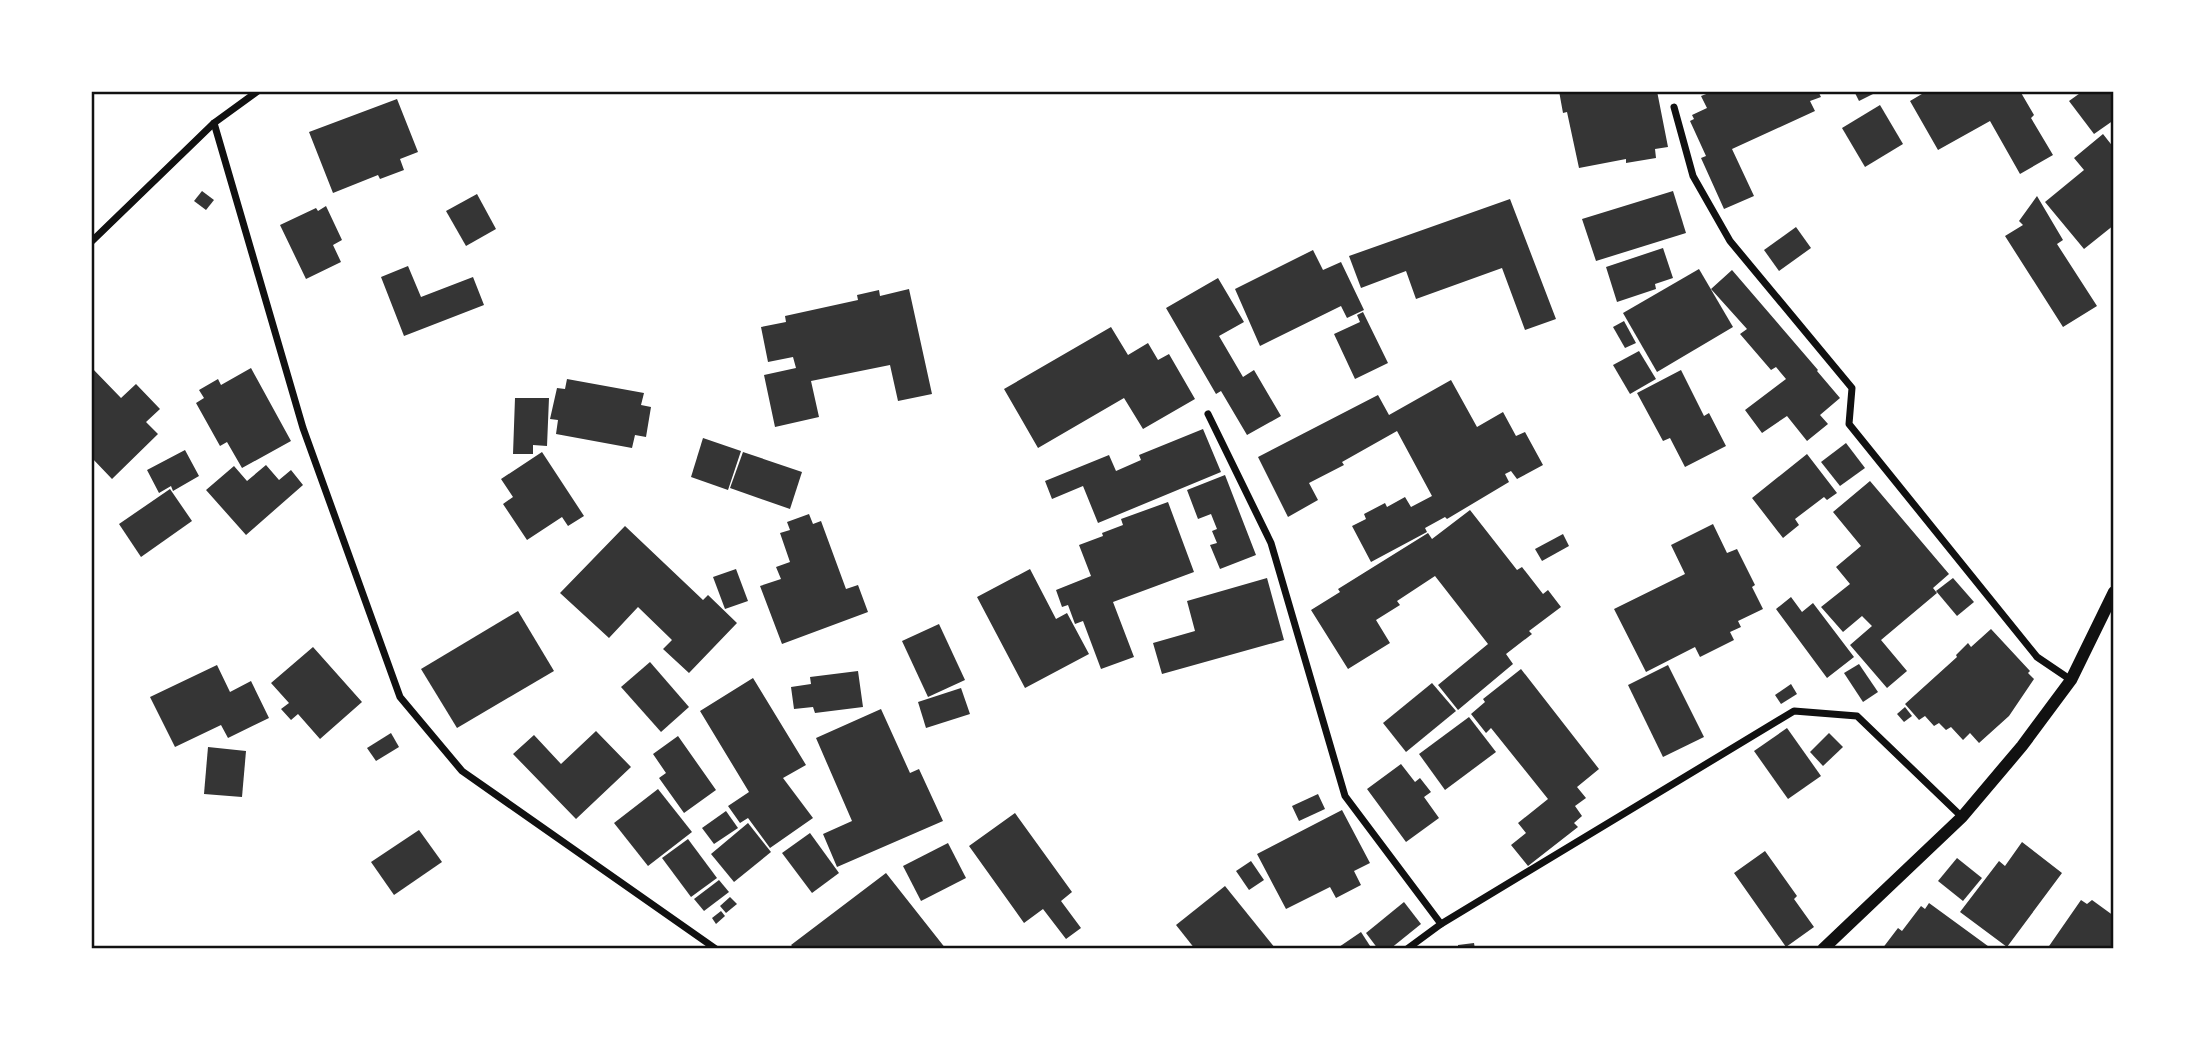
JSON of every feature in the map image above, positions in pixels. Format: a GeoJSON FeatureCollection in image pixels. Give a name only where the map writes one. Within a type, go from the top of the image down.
{"type":"FeatureCollection","features":[{"type":"Feature","properties":{"kind":"street"},"geometry":{"type":"LineString","coordinates":[[91,242],[214,123],[258,91]]}},
{"type":"Feature","properties":{"kind":"street"},"geometry":{"type":"LineString","coordinates":[[1674,107],[1693,176],[1730,242],[1852,388],[1849,424],[2037,657],[2071,680]]}},
{"type":"Feature","properties":{"kind":"street"},"geometry":{"type":"LineString","coordinates":[[214,123],[303,428],[400,697],[462,771],[716,949]]}},
{"type":"Feature","properties":{"kind":"street"},"geometry":{"type":"LineString","coordinates":[[1208,414],[1272,543],[1345,796],[1441,924]]}},
{"type":"Feature","properties":{"kind":"street"},"geometry":{"type":"LineString","coordinates":[[1823,949],[1962,817],[2022,746],[2071,680],[2114,592]]}},
{"type":"Feature","properties":{"kind":"street"},"geometry":{"type":"LineString","coordinates":[[1407,949],[1441,924],[1794,711],[1857,716],[1962,817]]}},
{"type":"Feature","properties":{"kind":"building"},"geometry":{"type":"Polygon","coordinates":[[[1559,91],[1657,91],[1668,147],[1655,149],[1656,158],[1626,163],[1626,159],[1579,168],[1567,112],[1563,113],[1559,91]]]}},
{"type":"Feature","properties":{"kind":"building"},"geometry":{"type":"Polygon","coordinates":[[[1714,91],[1818,91],[1821,97],[1810,101],[1815,111],[1732,149],[1754,196],[1724,209],[1701,158],[1706,156],[1690,121],[1694,119],[1692,115],[1707,108],[1701,96],[1714,91]]]}},
{"type":"Feature","properties":{"kind":"building"},"geometry":{"type":"Polygon","coordinates":[[[1854,91],[1879,91],[1859,101],[1854,91]]]}},
{"type":"Feature","properties":{"kind":"building"},"geometry":{"type":"Polygon","coordinates":[[[1927,91],[2020,91],[2034,115],[2031,118],[2053,155],[2020,174],[1990,121],[1938,150],[1910,101],[1927,91]]]}},
{"type":"Feature","properties":{"kind":"building"},"geometry":{"type":"Polygon","coordinates":[[[2083,91],[2114,91],[2114,120],[2094,134],[2069,101],[2083,91]]]}},
{"type":"Feature","properties":{"kind":"building"},"geometry":{"type":"Polygon","coordinates":[[[397,99],[418,152],[400,159],[404,170],[380,179],[378,175],[333,193],[309,132],[397,99]]]}},
{"type":"Feature","properties":{"kind":"building"},"geometry":{"type":"Polygon","coordinates":[[[1880,105],[1903,144],[1865,167],[1842,128],[1880,105]]]}},
{"type":"Feature","properties":{"kind":"building"},"geometry":{"type":"Polygon","coordinates":[[[2103,134],[2114,148],[2114,225],[2084,249],[2045,202],[2084,170],[2074,158],[2103,134]]]}},
{"type":"Feature","properties":{"kind":"building"},"geometry":{"type":"Polygon","coordinates":[[[202,191],[214,200],[206,210],[194,201],[202,191]]]}},
{"type":"Feature","properties":{"kind":"building"},"geometry":{"type":"Polygon","coordinates":[[[1673,191],[1686,233],[1596,261],[1582,219],[1673,191]]]}},
{"type":"Feature","properties":{"kind":"building"},"geometry":{"type":"Polygon","coordinates":[[[477,194],[496,229],[466,246],[446,211],[477,194]]]}},
{"type":"Feature","properties":{"kind":"building"},"geometry":{"type":"Polygon","coordinates":[[[2037,196],[2063,240],[2057,244],[2097,306],[2063,327],[2005,236],[2023,225],[2019,221],[2037,196]]]}},
{"type":"Feature","properties":{"kind":"building"},"geometry":{"type":"Polygon","coordinates":[[[1510,199],[1556,319],[1525,330],[1502,268],[1416,299],[1406,271],[1361,288],[1349,256],[1510,199]]]}},
{"type":"Feature","properties":{"kind":"building"},"geometry":{"type":"Polygon","coordinates":[[[326,206],[342,240],[333,245],[341,262],[306,279],[280,225],[326,206]]]}},
{"type":"Feature","properties":{"kind":"building"},"geometry":{"type":"Polygon","coordinates":[[[1796,227],[1811,248],[1779,271],[1764,250],[1796,227]]]}},
{"type":"Feature","properties":{"kind":"building"},"geometry":{"type":"Polygon","coordinates":[[[1663,248],[1673,278],[1655,284],[1656,289],[1617,302],[1606,267],[1663,248]]]}},
{"type":"Feature","properties":{"kind":"building"},"geometry":{"type":"Polygon","coordinates":[[[1313,250],[1323,270],[1341,262],[1364,310],[1347,318],[1341,306],[1260,346],[1235,289],[1313,250]]]}},
{"type":"Feature","properties":{"kind":"building"},"geometry":{"type":"Polygon","coordinates":[[[408,266],[421,297],[473,277],[484,305],[404,336],[381,277],[408,266]]]}},
{"type":"Feature","properties":{"kind":"building"},"geometry":{"type":"Polygon","coordinates":[[[1699,269],[1733,327],[1657,372],[1623,313],[1699,269]]]}},
{"type":"Feature","properties":{"kind":"building"},"geometry":{"type":"Polygon","coordinates":[[[1732,270],[1840,398],[1820,415],[1828,424],[1807,441],[1787,416],[1762,433],[1745,410],[1786,379],[1776,367],[1771,370],[1740,334],[1747,329],[1711,289],[1732,270]]]}},
{"type":"Feature","properties":{"kind":"building"},"geometry":{"type":"Polygon","coordinates":[[[1218,278],[1244,322],[1219,336],[1243,377],[1254,370],[1281,416],[1247,435],[1221,391],[1216,394],[1166,308],[1218,278]]]}},
{"type":"Feature","properties":{"kind":"building"},"geometry":{"type":"Polygon","coordinates":[[[909,289],[932,394],[898,401],[890,365],[811,381],[819,417],[775,427],[764,375],[796,368],[793,357],[768,362],[761,327],[786,322],[785,316],[858,300],[857,295],[879,290],[880,296],[909,289]]]}},
{"type":"Feature","properties":{"kind":"building"},"geometry":{"type":"Polygon","coordinates":[[[1363,312],[1388,363],[1355,379],[1334,334],[1360,322],[1357,315],[1363,312]]]}},
{"type":"Feature","properties":{"kind":"building"},"geometry":{"type":"Polygon","coordinates":[[[1624,321],[1636,343],[1625,348],[1613,327],[1624,321]]]}},
{"type":"Feature","properties":{"kind":"building"},"geometry":{"type":"Polygon","coordinates":[[[1111,327],[1128,355],[1148,343],[1158,360],[1169,354],[1195,399],[1143,429],[1124,398],[1038,448],[1004,389],[1111,327]]]}},
{"type":"Feature","properties":{"kind":"building"},"geometry":{"type":"Polygon","coordinates":[[[1639,351],[1656,379],[1630,394],[1613,365],[1639,351]]]}},
{"type":"Feature","properties":{"kind":"building"},"geometry":{"type":"Polygon","coordinates":[[[91,367],[121,398],[136,384],[160,409],[146,422],[158,434],[112,479],[91,457],[91,367]]]}},
{"type":"Feature","properties":{"kind":"building"},"geometry":{"type":"Polygon","coordinates":[[[251,368],[291,441],[242,468],[227,442],[220,446],[196,403],[204,398],[199,390],[218,379],[221,385],[251,368]]]}},
{"type":"Feature","properties":{"kind":"building"},"geometry":{"type":"Polygon","coordinates":[[[1681,370],[1704,416],[1709,413],[1726,446],[1685,467],[1670,438],[1663,441],[1637,393],[1681,370]]]}},
{"type":"Feature","properties":{"kind":"building"},"geometry":{"type":"Polygon","coordinates":[[[567,379],[644,393],[641,405],[651,407],[646,437],[635,435],[632,448],[556,434],[558,420],[550,419],[557,388],[565,389],[567,379]]]}},
{"type":"Feature","properties":{"kind":"building"},"geometry":{"type":"Polygon","coordinates":[[[1451,380],[1477,427],[1503,412],[1516,436],[1525,432],[1543,465],[1517,479],[1511,471],[1505,474],[1509,482],[1447,519],[1445,517],[1425,528],[1427,532],[1371,562],[1352,526],[1366,519],[1364,514],[1385,503],[1387,507],[1405,497],[1411,507],[1432,496],[1397,431],[1342,462],[1344,465],[1309,483],[1318,500],[1288,517],[1258,457],[1378,395],[1389,415],[1451,380]]]}},
{"type":"Feature","properties":{"kind":"building"},"geometry":{"type":"Polygon","coordinates":[[[515,398],[549,398],[547,446],[533,445],[533,454],[513,454],[515,398]]]}},
{"type":"Feature","properties":{"kind":"building"},"geometry":{"type":"Polygon","coordinates":[[[1203,429],[1221,472],[1098,523],[1083,486],[1052,499],[1045,481],[1109,455],[1116,471],[1141,460],[1139,455],[1203,429]]]}},
{"type":"Feature","properties":{"kind":"building"},"geometry":{"type":"Polygon","coordinates":[[[703,438],[741,451],[728,490],[691,477],[703,438]]]}},
{"type":"Feature","properties":{"kind":"building"},"geometry":{"type":"Polygon","coordinates":[[[1846,443],[1865,468],[1840,486],[1821,462],[1846,443]]]}},
{"type":"Feature","properties":{"kind":"building"},"geometry":{"type":"Polygon","coordinates":[[[185,450],[199,476],[173,491],[171,486],[159,493],[147,470],[185,450]]]}},
{"type":"Feature","properties":{"kind":"building"},"geometry":{"type":"Polygon","coordinates":[[[542,452],[584,516],[568,526],[562,517],[527,540],[503,504],[513,497],[501,479],[542,452]]]}},
{"type":"Feature","properties":{"kind":"building"},"geometry":{"type":"Polygon","coordinates":[[[743,452],[802,472],[790,509],[730,488],[743,452]]]}},
{"type":"Feature","properties":{"kind":"building"},"geometry":{"type":"Polygon","coordinates":[[[1807,454],[1837,493],[1827,500],[1824,497],[1795,519],[1799,525],[1783,538],[1752,498],[1807,454]]]}},
{"type":"Feature","properties":{"kind":"building"},"geometry":{"type":"Polygon","coordinates":[[[266,465],[279,480],[291,470],[303,485],[246,535],[206,490],[234,466],[247,481],[266,465]]]}},
{"type":"Feature","properties":{"kind":"building"},"geometry":{"type":"Polygon","coordinates":[[[1225,475],[1256,555],[1220,569],[1210,545],[1217,543],[1212,531],[1217,529],[1211,514],[1198,519],[1187,490],[1225,475]]]}},
{"type":"Feature","properties":{"kind":"building"},"geometry":{"type":"Polygon","coordinates":[[[1870,481],[1949,574],[1933,588],[1937,593],[1881,640],[1907,671],[1887,688],[1850,645],[1872,626],[1862,616],[1843,632],[1821,607],[1850,584],[1836,567],[1861,546],[1833,512],[1870,481]]]}},
{"type":"Feature","properties":{"kind":"building"},"geometry":{"type":"Polygon","coordinates":[[[170,489],[192,521],[141,557],[119,524],[170,489]]]}},
{"type":"Feature","properties":{"kind":"building"},"geometry":{"type":"Polygon","coordinates":[[[1168,502],[1194,572],[1113,602],[1134,657],[1101,669],[1083,621],[1075,624],[1068,605],[1062,607],[1056,590],[1091,576],[1079,545],[1123,525],[1121,519],[1168,502]]]}},
{"type":"Feature","properties":{"kind":"building"},"geometry":{"type":"Polygon","coordinates":[[[1470,510],[1517,570],[1522,567],[1543,594],[1548,590],[1561,607],[1529,631],[1532,634],[1506,654],[1513,664],[1458,710],[1438,685],[1488,644],[1435,576],[1397,601],[1400,605],[1376,620],[1390,643],[1348,669],[1311,610],[1340,592],[1338,589],[1428,533],[1432,539],[1470,510]]]}},
{"type":"Feature","properties":{"kind":"building"},"geometry":{"type":"Polygon","coordinates":[[[809,514],[813,524],[821,521],[846,589],[858,585],[868,612],[782,644],[760,586],[781,579],[776,567],[790,562],[780,533],[790,530],[787,522],[809,514]]]}},
{"type":"Feature","properties":{"kind":"building"},"geometry":{"type":"Polygon","coordinates":[[[1713,524],[1727,553],[1737,549],[1755,585],[1752,587],[1763,609],[1738,621],[1741,627],[1730,632],[1734,640],[1700,657],[1695,647],[1646,672],[1614,609],[1685,574],[1671,545],[1713,524]]]}},
{"type":"Feature","properties":{"kind":"building"},"geometry":{"type":"Polygon","coordinates":[[[625,526],[703,600],[708,595],[737,623],[689,673],[663,649],[672,640],[638,607],[609,638],[560,593],[625,526]]]}},
{"type":"Feature","properties":{"kind":"building"},"geometry":{"type":"Polygon","coordinates":[[[1563,534],[1569,546],[1542,561],[1535,549],[1563,534]]]}},
{"type":"Feature","properties":{"kind":"building"},"geometry":{"type":"Polygon","coordinates":[[[736,569],[748,601],[725,609],[713,577],[736,569]]]}},
{"type":"Feature","properties":{"kind":"building"},"geometry":{"type":"Polygon","coordinates":[[[1030,569],[1056,619],[1067,613],[1089,654],[1025,688],[977,597],[1030,569]]]}},
{"type":"Feature","properties":{"kind":"building"},"geometry":{"type":"Polygon","coordinates":[[[1267,578],[1284,640],[1162,674],[1153,643],[1195,631],[1187,601],[1267,578]]]}},
{"type":"Feature","properties":{"kind":"building"},"geometry":{"type":"Polygon","coordinates":[[[1953,578],[1974,602],[1957,616],[1936,591],[1953,578]]]}},
{"type":"Feature","properties":{"kind":"building"},"geometry":{"type":"Polygon","coordinates":[[[1791,597],[1802,612],[1813,603],[1854,657],[1827,678],[1776,609],[1791,597]]]}},
{"type":"Feature","properties":{"kind":"building"},"geometry":{"type":"Polygon","coordinates":[[[518,611],[554,671],[457,728],[421,669],[518,611]]]}},
{"type":"Feature","properties":{"kind":"building"},"geometry":{"type":"Polygon","coordinates":[[[939,624],[965,680],[928,697],[902,641],[939,624]]]}},
{"type":"Feature","properties":{"kind":"building"},"geometry":{"type":"Polygon","coordinates":[[[1991,629],[2030,671],[2028,673],[2034,679],[2009,716],[1979,743],[1970,733],[1963,740],[1951,727],[1946,730],[1939,723],[1934,726],[1925,716],[1919,720],[1905,704],[1957,657],[1968,643],[1971,647],[1991,629]]]}},
{"type":"Feature","properties":{"kind":"building"},"geometry":{"type":"Polygon","coordinates":[[[313,647],[362,702],[320,739],[298,714],[291,720],[281,709],[289,703],[271,683],[313,647]]]}},
{"type":"Feature","properties":{"kind":"building"},"geometry":{"type":"Polygon","coordinates":[[[650,662],[689,707],[661,732],[621,687],[650,662]]]}},
{"type":"Feature","properties":{"kind":"building"},"geometry":{"type":"Polygon","coordinates":[[[1859,664],[1878,692],[1863,702],[1844,673],[1859,664]]]}},
{"type":"Feature","properties":{"kind":"building"},"geometry":{"type":"Polygon","coordinates":[[[217,665],[230,692],[251,681],[269,718],[228,738],[221,725],[175,747],[150,697],[217,665]]]}},
{"type":"Feature","properties":{"kind":"building"},"geometry":{"type":"Polygon","coordinates":[[[1668,665],[1704,737],[1663,757],[1628,685],[1668,665]]]}},
{"type":"Feature","properties":{"kind":"building"},"geometry":{"type":"Polygon","coordinates":[[[1521,669],[1599,769],[1577,787],[1586,798],[1575,806],[1582,816],[1574,823],[1578,827],[1528,866],[1511,845],[1526,833],[1518,823],[1548,799],[1491,728],[1486,733],[1471,714],[1485,702],[1483,699],[1521,669]]]}},
{"type":"Feature","properties":{"kind":"building"},"geometry":{"type":"Polygon","coordinates":[[[858,671],[863,707],[815,713],[813,707],[794,709],[791,687],[811,684],[810,677],[858,671]]]}},
{"type":"Feature","properties":{"kind":"building"},"geometry":{"type":"Polygon","coordinates":[[[753,678],[806,765],[783,778],[813,818],[770,848],[748,818],[740,823],[728,806],[749,792],[700,711],[753,678]]]}},
{"type":"Feature","properties":{"kind":"building"},"geometry":{"type":"Polygon","coordinates":[[[1432,683],[1456,711],[1406,752],[1383,723],[1432,683]]]}},
{"type":"Feature","properties":{"kind":"building"},"geometry":{"type":"Polygon","coordinates":[[[1791,684],[1797,694],[1781,704],[1775,695],[1791,684]]]}},
{"type":"Feature","properties":{"kind":"building"},"geometry":{"type":"Polygon","coordinates":[[[961,688],[970,714],[926,728],[918,702],[961,688]]]}},
{"type":"Feature","properties":{"kind":"building"},"geometry":{"type":"Polygon","coordinates":[[[1905,707],[1912,716],[1904,722],[1897,714],[1905,707]]]}},
{"type":"Feature","properties":{"kind":"building"},"geometry":{"type":"Polygon","coordinates":[[[881,709],[910,773],[919,769],[943,821],[837,867],[823,834],[852,821],[816,738],[881,709]]]}},
{"type":"Feature","properties":{"kind":"building"},"geometry":{"type":"Polygon","coordinates":[[[1469,717],[1496,752],[1445,790],[1419,754],[1469,717]]]}},
{"type":"Feature","properties":{"kind":"building"},"geometry":{"type":"Polygon","coordinates":[[[1787,728],[1821,776],[1788,799],[1754,751],[1787,728]]]}},
{"type":"Feature","properties":{"kind":"building"},"geometry":{"type":"Polygon","coordinates":[[[596,731],[631,767],[576,819],[513,754],[534,735],[561,764],[596,731]]]}},
{"type":"Feature","properties":{"kind":"building"},"geometry":{"type":"Polygon","coordinates":[[[391,733],[399,747],[376,761],[367,748],[391,733]]]}},
{"type":"Feature","properties":{"kind":"building"},"geometry":{"type":"Polygon","coordinates":[[[1829,733],[1843,747],[1823,766],[1810,752],[1829,733]]]}},
{"type":"Feature","properties":{"kind":"building"},"geometry":{"type":"Polygon","coordinates":[[[678,736],[716,790],[684,813],[659,778],[666,773],[653,754],[678,736]]]}},
{"type":"Feature","properties":{"kind":"building"},"geometry":{"type":"Polygon","coordinates":[[[208,747],[246,751],[242,797],[204,794],[208,747]]]}},
{"type":"Feature","properties":{"kind":"building"},"geometry":{"type":"Polygon","coordinates":[[[1401,764],[1415,782],[1420,778],[1431,792],[1424,797],[1439,818],[1406,842],[1367,789],[1401,764]]]}},
{"type":"Feature","properties":{"kind":"building"},"geometry":{"type":"Polygon","coordinates":[[[658,789],[692,832],[648,866],[614,823],[658,789]]]}},
{"type":"Feature","properties":{"kind":"building"},"geometry":{"type":"Polygon","coordinates":[[[1318,794],[1325,809],[1299,821],[1292,806],[1318,794]]]}},
{"type":"Feature","properties":{"kind":"building"},"geometry":{"type":"Polygon","coordinates":[[[1342,810],[1370,863],[1354,871],[1361,885],[1336,898],[1330,887],[1286,909],[1257,854],[1342,810]]]}},
{"type":"Feature","properties":{"kind":"building"},"geometry":{"type":"Polygon","coordinates":[[[726,811],[738,828],[714,844],[702,828],[726,811]]]}},
{"type":"Feature","properties":{"kind":"building"},"geometry":{"type":"Polygon","coordinates":[[[1015,813],[1072,892],[1061,901],[1081,928],[1066,939],[1043,909],[1024,923],[969,846],[1015,813]]]}},
{"type":"Feature","properties":{"kind":"building"},"geometry":{"type":"Polygon","coordinates":[[[748,823],[771,852],[734,882],[711,854],[748,823]]]}},
{"type":"Feature","properties":{"kind":"building"},"geometry":{"type":"Polygon","coordinates":[[[419,830],[442,862],[394,895],[371,862],[419,830]]]}},
{"type":"Feature","properties":{"kind":"building"},"geometry":{"type":"Polygon","coordinates":[[[810,833],[839,873],[812,893],[782,853],[810,833]]]}},
{"type":"Feature","properties":{"kind":"building"},"geometry":{"type":"Polygon","coordinates":[[[688,839],[717,878],[691,897],[662,858],[688,839]]]}},
{"type":"Feature","properties":{"kind":"building"},"geometry":{"type":"Polygon","coordinates":[[[2022,842],[2062,873],[2007,947],[1960,912],[1999,861],[2005,866],[2022,842]]]}},
{"type":"Feature","properties":{"kind":"building"},"geometry":{"type":"Polygon","coordinates":[[[948,843],[966,878],[921,901],[903,866],[948,843]]]}},
{"type":"Feature","properties":{"kind":"building"},"geometry":{"type":"Polygon","coordinates":[[[1765,851],[1797,896],[1794,899],[1814,927],[1786,947],[1734,873],[1765,851]]]}},
{"type":"Feature","properties":{"kind":"building"},"geometry":{"type":"Polygon","coordinates":[[[1957,858],[1982,878],[1963,901],[1938,881],[1957,858]]]}},
{"type":"Feature","properties":{"kind":"building"},"geometry":{"type":"Polygon","coordinates":[[[1251,861],[1264,880],[1249,890],[1236,871],[1251,861]]]}},
{"type":"Feature","properties":{"kind":"building"},"geometry":{"type":"Polygon","coordinates":[[[886,873],[946,949],[896,949],[894,946],[889,949],[795,949],[791,945],[886,873]]]}},
{"type":"Feature","properties":{"kind":"building"},"geometry":{"type":"Polygon","coordinates":[[[719,880],[729,892],[704,911],[694,899],[719,880]]]}},
{"type":"Feature","properties":{"kind":"building"},"geometry":{"type":"Polygon","coordinates":[[[1225,886],[1274,949],[1195,949],[1176,925],[1225,886]]]}},
{"type":"Feature","properties":{"kind":"building"},"geometry":{"type":"Polygon","coordinates":[[[730,897],[737,904],[726,913],[720,906],[730,897]]]}},
{"type":"Feature","properties":{"kind":"building"},"geometry":{"type":"Polygon","coordinates":[[[2081,900],[2087,904],[2092,900],[2114,916],[2114,949],[2047,949],[2081,900]]]}},
{"type":"Feature","properties":{"kind":"building"},"geometry":{"type":"Polygon","coordinates":[[[1404,902],[1421,924],[1390,949],[1378,949],[1366,933],[1404,902]]]}},
{"type":"Feature","properties":{"kind":"building"},"geometry":{"type":"Polygon","coordinates":[[[1929,903],[1992,949],[1882,949],[1898,928],[1902,931],[1921,906],[1925,909],[1929,903]]]}},
{"type":"Feature","properties":{"kind":"building"},"geometry":{"type":"Polygon","coordinates":[[[721,911],[725,916],[716,924],[712,918],[721,911]]]}},
{"type":"Feature","properties":{"kind":"building"},"geometry":{"type":"Polygon","coordinates":[[[1361,932],[1372,949],[1336,949],[1361,932]]]}},
{"type":"Feature","properties":{"kind":"building"},"geometry":{"type":"Polygon","coordinates":[[[1474,943],[1475,949],[1458,949],[1458,945],[1474,943]]]}}]}
